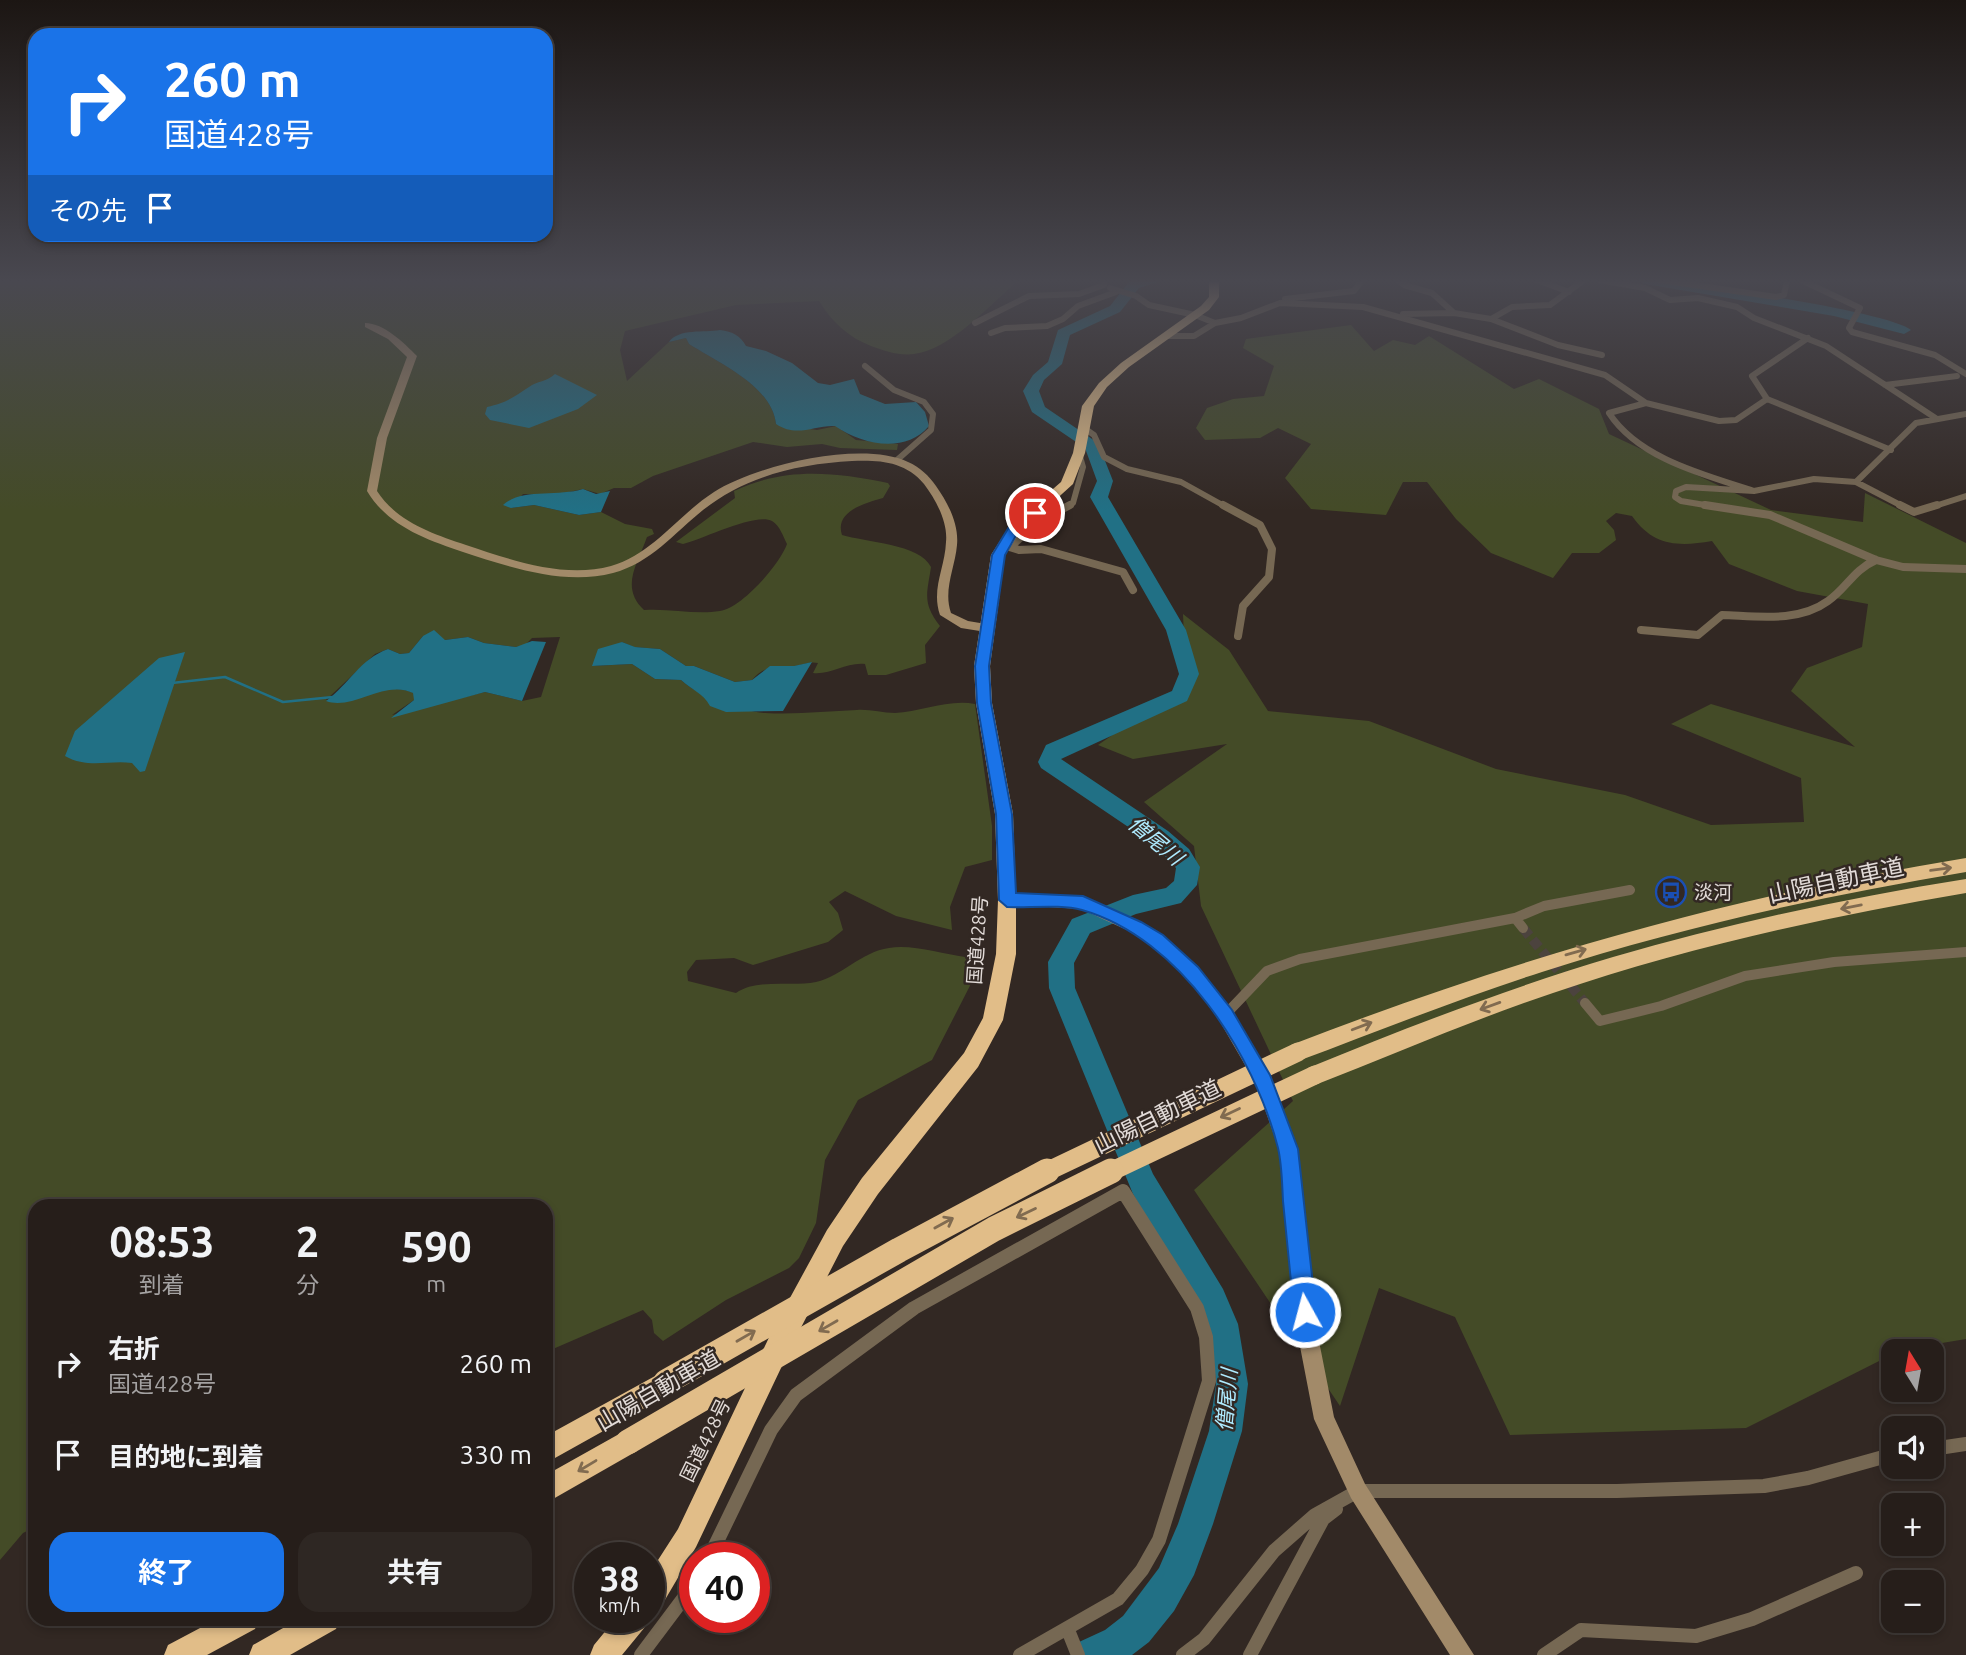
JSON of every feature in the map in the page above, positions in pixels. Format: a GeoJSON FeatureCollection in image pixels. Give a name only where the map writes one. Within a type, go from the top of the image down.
{"type":"FeatureCollection","features":[{"type":"Feature","properties":{"kind":"highway","name":"国道428号"},"geometry":{"type":"LineString","coordinates":[[665,1573],[692,1527],[782,1338],[835,1238],[870,1186],[971,1060],[993,1020],[1004,974],[1007,900],[1004,814],[984,703],[982,666],[995,569],[1014,530],[1067,484],[1082,438],[1088,406],[1103,385],[1138,357]]}},
{"type":"Feature","properties":{"kind":"highway","name":"山陽自動車道"},"geometry":{"type":"LineString","coordinates":[[553,1446],[980,1203],[1145,1121],[1298,1052],[1491,978],[1667,926],[1883,877],[1966,865]]}},
{"type":"Feature","properties":{"kind":"highway","name":"山陽自動車道"},"geometry":{"type":"LineString","coordinates":[[553,1486],[994,1229],[1162,1146],[1315,1075],[1498,1003],[1671,950],[1788,919],[1966,886]]}},
{"type":"Feature","properties":{"kind":"highway"},"geometry":{"type":"LineString","coordinates":[[178,1655],[232,1626]]}},
{"type":"Feature","properties":{"kind":"highway"},"geometry":{"type":"LineString","coordinates":[[262,1655],[314,1626]]}},
{"type":"Feature","properties":{"kind":"highway"},"geometry":{"type":"LineString","coordinates":[[604,1655],[622,1633]]}},
{"type":"Feature","properties":{"kind":"street"},"geometry":{"type":"LineString","coordinates":[[411,357],[385,422],[375,460],[372,491],[388,512],[416,529],[493,556],[556,571],[610,570],[645,555],[719,494],[763,472],[812,460],[879,457],[897,460],[914,469],[929,484],[951,530],[953,541],[941,599],[946,615],[965,625],[986,628]]}},
{"type":"Feature","properties":{"kind":"street"},"geometry":{"type":"LineString","coordinates":[[1549,357],[1605,375],[1646,403],[1720,421],[1736,420],[1766,399]]}},
{"type":"Feature","properties":{"kind":"street"},"geometry":{"type":"LineString","coordinates":[[1780,357],[1752,376],[1766,399],[1891,450]]}},
{"type":"Feature","properties":{"kind":"street"},"geometry":{"type":"LineString","coordinates":[[1845,357],[1937,419]]}},
{"type":"Feature","properties":{"kind":"street"},"geometry":{"type":"LineString","coordinates":[[1939,357],[1966,374]]}},
{"type":"Feature","properties":{"kind":"street"},"geometry":{"type":"LineString","coordinates":[[865,366],[894,390],[923,402],[933,414],[931,430],[897,460]]}},
{"type":"Feature","properties":{"kind":"street"},"geometry":{"type":"LineString","coordinates":[[1885,385],[1956,376]]}},
{"type":"Feature","properties":{"kind":"street"},"geometry":{"type":"LineString","coordinates":[[1646,403],[1609,413],[1622,434],[1676,463],[1754,491]]}},
{"type":"Feature","properties":{"kind":"street"},"geometry":{"type":"LineString","coordinates":[[1856,482],[1891,450],[1910,425],[1966,414]]}},
{"type":"Feature","properties":{"kind":"street"},"geometry":{"type":"LineString","coordinates":[[1082,438],[1094,435],[1104,457],[1127,469],[1181,482],[1259,525],[1272,549],[1269,577],[1243,606],[1238,636]]}},
{"type":"Feature","properties":{"kind":"street"},"geometry":{"type":"LineString","coordinates":[[1966,496],[1914,512],[1856,482],[1814,479],[1801,484],[1754,491],[1686,488],[1676,491],[1675,497],[1691,504],[1770,515],[1877,561],[1903,567],[1966,569]]}},
{"type":"Feature","properties":{"kind":"street"},"geometry":{"type":"LineString","coordinates":[[1007,546],[1041,549],[1123,572],[1133,590]]}},
{"type":"Feature","properties":{"kind":"street"},"geometry":{"type":"LineString","coordinates":[[1641,630],[1698,635],[1722,615],[1786,617],[1829,601],[1834,592],[1852,581],[1858,569],[1877,561]]}},
{"type":"Feature","properties":{"kind":"street"},"geometry":{"type":"LineString","coordinates":[[1226,1015],[1267,971],[1300,959],[1515,918],[1544,906],[1630,890]]}},
{"type":"Feature","properties":{"kind":"street"},"geometry":{"type":"LineString","coordinates":[[1007,900],[1083,903],[1157,940],[1192,972],[1226,1015],[1263,1081],[1288,1149],[1308,1336],[1324,1419],[1358,1491],[1463,1655]]}},
{"type":"Feature","properties":{"kind":"street"},"geometry":{"type":"LineString","coordinates":[[1515,918],[1523,928]]}},
{"type":"Feature","properties":{"kind":"street"},"geometry":{"type":"LineString","coordinates":[[1585,1003],[1600,1021],[1661,1006],[1745,976],[1834,962],[1966,953]]}},
{"type":"Feature","properties":{"kind":"street"},"geometry":{"type":"LineString","coordinates":[[717,1542],[771,1430],[796,1395],[914,1308],[1123,1191],[1197,1308],[1208,1347],[1209,1381],[1159,1540],[1142,1570],[1118,1599],[1068,1630],[1020,1655]]}},
{"type":"Feature","properties":{"kind":"street"},"geometry":{"type":"LineString","coordinates":[[1944,1447],[1966,1444]]}},
{"type":"Feature","properties":{"kind":"street"},"geometry":{"type":"LineString","coordinates":[[1183,1655],[1204,1639],[1274,1551],[1315,1515],[1358,1491],[1617,1490],[1764,1486],[1808,1478],[1881,1458]]}},
{"type":"Feature","properties":{"kind":"street"},"geometry":{"type":"LineString","coordinates":[[1250,1655],[1323,1519],[1358,1491]]}},
{"type":"Feature","properties":{"kind":"street"},"geometry":{"type":"LineString","coordinates":[[1544,1655],[1581,1630],[1696,1636],[1752,1619],[1856,1573]]}},
{"type":"Feature","properties":{"kind":"street"},"geometry":{"type":"LineString","coordinates":[[641,1655],[679,1606]]}},
{"type":"Feature","properties":{"kind":"street"},"geometry":{"type":"LineString","coordinates":[[1068,1630],[1077,1655]]}},
{"type":"Feature","properties":{"kind":"green space"},"geometry":{"type":"Polygon","coordinates":[[[0,357],[622,357],[627,381],[653,357],[711,357],[755,387],[772,410],[776,424],[817,430],[836,426],[856,440],[898,444],[897,450],[840,448],[822,444],[787,447],[753,442],[653,476],[631,488],[614,488],[600,494],[583,489],[555,495],[523,494],[511,508],[534,505],[579,515],[601,512],[625,524],[652,529],[654,534],[647,537],[635,566],[632,584],[633,593],[644,610],[720,611],[749,594],[769,573],[787,544],[772,521],[754,520],[683,544],[676,542],[735,498],[734,491],[753,483],[791,475],[829,474],[888,483],[890,486],[883,498],[853,509],[847,514],[841,527],[842,535],[916,553],[931,567],[928,604],[940,626],[925,645],[926,663],[886,675],[868,675],[865,664],[813,673],[818,663],[812,662],[771,668],[762,671],[752,680],[735,682],[694,666],[686,666],[660,649],[634,647],[622,642],[593,666],[632,664],[655,679],[681,680],[721,702],[765,713],[862,710],[895,713],[945,704],[975,704],[992,826],[992,860],[965,867],[950,907],[952,930],[896,916],[845,891],[829,902],[838,913],[843,930],[828,942],[753,965],[734,958],[696,960],[687,972],[688,981],[736,993],[744,988],[764,984],[816,982],[834,975],[869,954],[898,947],[965,957],[976,974],[932,1060],[858,1100],[825,1160],[816,1223],[799,1258],[789,1268],[726,1300],[663,1341],[654,1333],[652,1320],[643,1310],[553,1349],[553,1199],[28,1199],[28,1530],[0,1560],[0,357]],[[423,636],[409,653],[400,654],[388,649],[375,654],[326,700],[393,689],[414,693],[414,700],[392,715],[485,692],[522,701],[541,697],[560,637],[532,638],[525,645],[516,647],[484,643],[468,637],[445,640],[423,636]]]}},
{"type":"Feature","properties":{"kind":"green space"},"geometry":{"type":"Polygon","coordinates":[[[1259,357],[1463,357],[1514,389],[1539,379],[1599,409],[1609,434],[1771,510],[1863,522],[1865,493],[1966,543],[1966,1339],[1944,1343],[1944,1339],[1881,1339],[1881,1360],[1746,1428],[1510,1435],[1455,1317],[1379,1288],[1340,1406],[1194,1190],[1293,1101],[1201,906],[1194,846],[1144,802],[1227,744],[1133,759],[1098,745],[1186,684],[1183,614],[1229,650],[1268,711],[1369,721],[1496,769],[1625,795],[1711,825],[1804,822],[1801,778],[1671,724],[1711,704],[1855,747],[1791,691],[1807,668],[1862,647],[1868,604],[1797,591],[1729,564],[1712,541],[1688,544],[1667,542],[1649,533],[1632,516],[1616,513],[1606,521],[1614,530],[1616,540],[1599,553],[1572,553],[1553,578],[1491,553],[1456,519],[1427,482],[1403,482],[1386,515],[1311,509],[1285,478],[1311,444],[1278,428],[1260,438],[1205,440],[1196,428],[1207,408],[1233,399],[1264,396],[1274,366],[1259,357]]]}},
{"type":"Feature","properties":{"kind":"water"},"geometry":{"type":"Polygon","coordinates":[[[711,357],[780,357],[792,363],[818,383],[830,385],[854,379],[860,394],[885,404],[916,402],[925,412],[929,426],[908,440],[884,444],[858,438],[835,426],[798,431],[784,428],[776,424],[772,410],[755,387],[711,357]]]}},
{"type":"Feature","properties":{"kind":"water"},"geometry":{"type":"Polygon","coordinates":[[[555,374],[597,395],[578,409],[529,428],[490,420],[485,414],[487,407],[510,399],[555,374]]]}},
{"type":"Feature","properties":{"kind":"water"},"geometry":{"type":"Polygon","coordinates":[[[583,489],[596,494],[610,491],[601,512],[579,515],[534,505],[511,508],[503,505],[519,496],[583,489]]]}},
{"type":"Feature","properties":{"kind":"water"},"geometry":{"type":"Polygon","coordinates":[[[434,630],[445,640],[468,637],[484,643],[516,647],[532,641],[546,642],[522,701],[485,692],[391,718],[414,700],[413,693],[391,690],[347,702],[326,701],[378,653],[388,649],[400,654],[409,653],[423,636],[434,630]]]}},
{"type":"Feature","properties":{"kind":"water"},"geometry":{"type":"Polygon","coordinates":[[[622,642],[635,647],[660,649],[686,666],[694,666],[735,682],[752,680],[770,666],[794,666],[812,662],[783,711],[726,712],[710,706],[701,695],[681,680],[655,679],[632,664],[592,666],[598,649],[622,642]]]}},
{"type":"Feature","properties":{"kind":"water"},"geometry":{"type":"Polygon","coordinates":[[[185,652],[145,771],[140,772],[132,763],[90,763],[65,756],[75,731],[159,658],[185,652]]]}},
{"type":"Feature","properties":{"kind":"waterway","name":"僧尾川"},"geometry":{"type":"LineString","coordinates":[[1057,357],[1055,364],[1038,378],[1031,391],[1038,409],[1092,446],[1105,481],[1099,497],[1176,630],[1189,674],[1180,696],[1054,751],[1049,762],[1160,837],[1181,856],[1188,867],[1185,885],[1173,896],[1133,905],[1081,926],[1061,962],[1062,988],[1143,1184],[1212,1300],[1229,1352],[1232,1384],[1225,1431],[1196,1524],[1172,1581],[1136,1629],[1118,1643],[1092,1655]]}},
{"type":"Feature","properties":{"kind":"waterway"},"geometry":{"type":"LineString","coordinates":[[172,683],[225,677],[283,702],[333,697]]}},
{"type":"Feature","properties":{"kind":"tunnel"},"geometry":{"type":"LineString","coordinates":[[1523,928],[1585,1003]]}},
{"type":"Feature","properties":{"kind":"place","name":"淡河"},"geometry":{"type":"Point","coordinates":[1671,892]}},
{"type":"Feature","properties":{"kind":"route"},"geometry":{"type":"LineString","coordinates":[[1035,513],[1014,530],[998,555],[982,666],[984,703],[1004,814],[1007,900],[1083,903],[1135,927],[1157,940],[1192,972],[1226,1015],[1263,1081],[1288,1149],[1305,1312]]}}]}
